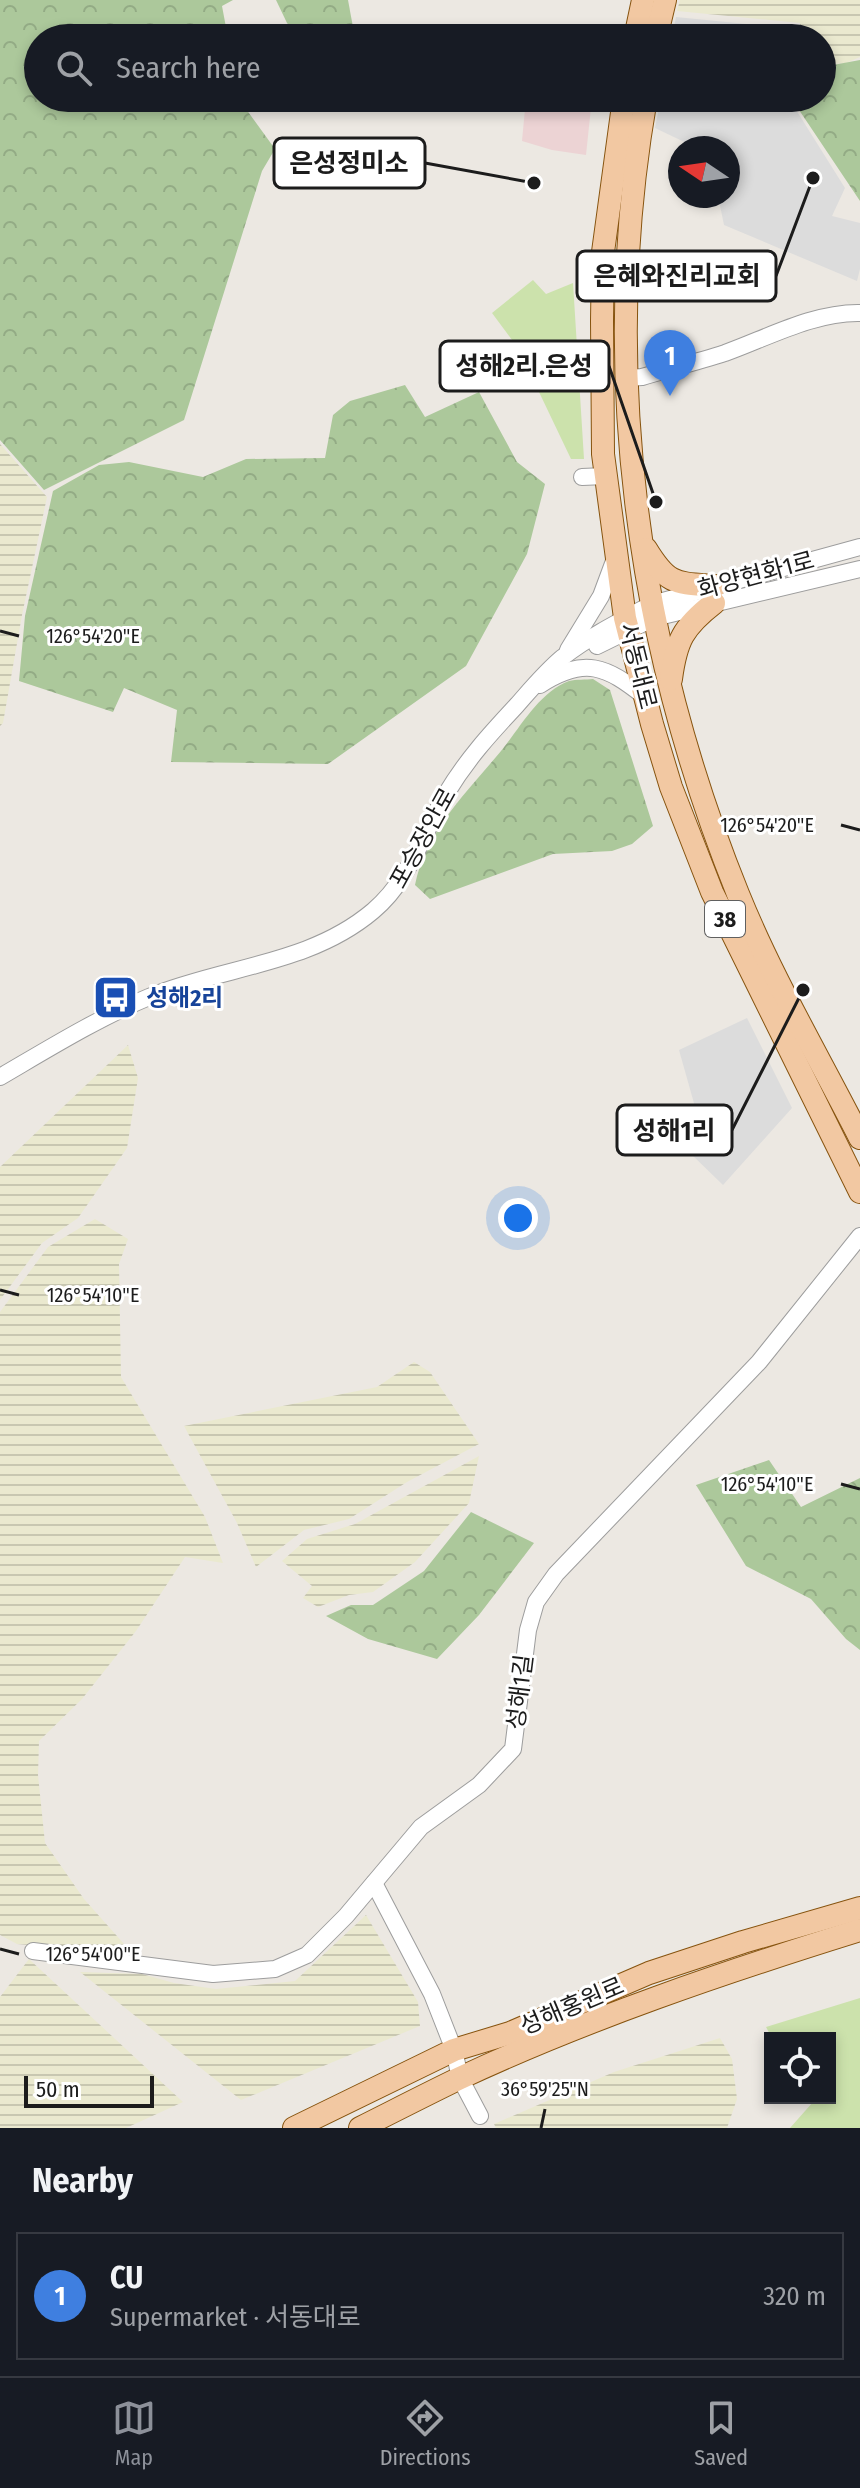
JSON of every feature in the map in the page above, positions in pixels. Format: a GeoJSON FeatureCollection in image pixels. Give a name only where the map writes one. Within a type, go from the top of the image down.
{"type":"FeatureCollection","features":[{"type":"Feature","properties":{"kind":"main road"},"geometry":{"type":"LineString","coordinates":[[638,24],[643,0]]}},
{"type":"Feature","properties":{"kind":"main road"},"geometry":{"type":"LineString","coordinates":[[659,24],[665,0]]}},
{"type":"Feature","properties":{"kind":"main road","name":"서동대로"},"geometry":{"type":"LineString","coordinates":[[622,112],[603,252],[605,476],[627,625],[671,787],[712,892],[860,1192]]}},
{"type":"Feature","properties":{"kind":"main road","name":"서동대로"},"geometry":{"type":"LineString","coordinates":[[644,112],[631,199],[628,254],[630,455],[641,541],[669,688],[688,755],[757,938],[860,1138]]}},
{"type":"Feature","properties":{"kind":"main road"},"geometry":{"type":"LineString","coordinates":[[641,541],[660,572],[668,578],[714,595],[680,637],[669,688]]}},
{"type":"Feature","properties":{"kind":"main road","name":"성해홍원로"},"geometry":{"type":"LineString","coordinates":[[294,2128],[454,2050],[510,2033],[649,1973],[860,1908]]}},
{"type":"Feature","properties":{"kind":"main road","name":"성해홍원로"},"geometry":{"type":"LineString","coordinates":[[360,2128],[460,2078],[567,2033],[745,1966],[860,1930]]}},
{"type":"Feature","properties":{"kind":"street"},"geometry":{"type":"LineString","coordinates":[[628,378],[642,377],[723,353],[815,321],[844,313],[860,313]]}},
{"type":"Feature","properties":{"kind":"street"},"geometry":{"type":"LineString","coordinates":[[582,477],[605,476]]}},
{"type":"Feature","properties":{"kind":"street"},"geometry":{"type":"LineString","coordinates":[[544,678],[565,655],[601,596],[613,565],[615,547]]}},
{"type":"Feature","properties":{"kind":"street","name":"화양현화1로"},"geometry":{"type":"LineString","coordinates":[[627,625],[653,611],[714,595],[860,547]]}},
{"type":"Feature","properties":{"kind":"street","name":"화양현화1로"},"geometry":{"type":"LineString","coordinates":[[714,595],[860,569]]}},
{"type":"Feature","properties":{"kind":"street"},"geometry":{"type":"LineString","coordinates":[[565,655],[627,625]]}},
{"type":"Feature","properties":{"kind":"street"},"geometry":{"type":"LineString","coordinates":[[544,678],[627,625]]}},
{"type":"Feature","properties":{"kind":"street"},"geometry":{"type":"LineString","coordinates":[[544,678],[574,669],[600,667],[645,697]]}},
{"type":"Feature","properties":{"kind":"street","name":"포승장안로"},"geometry":{"type":"LineString","coordinates":[[0,1077],[149,997],[299,954],[353,926],[400,884],[445,795],[474,750],[544,678]]}},
{"type":"Feature","properties":{"kind":"street","name":"성해1길"},"geometry":{"type":"LineString","coordinates":[[33,1951],[213,1974],[275,1969],[307,1955],[346,1916],[421,1827],[479,1785],[513,1749],[528,1630],[536,1602],[556,1574],[759,1362],[860,1236]]}},
{"type":"Feature","properties":{"kind":"street"},"geometry":{"type":"LineString","coordinates":[[374,1883],[432,1994],[454,2050],[460,2078],[480,2116]]}},
{"type":"Feature","properties":{"kind":"shaded area"},"geometry":{"type":"Polygon","coordinates":[[[676,17],[746,24],[675,24],[676,17]]]}},
{"type":"Feature","properties":{"kind":"shaded area"},"geometry":{"type":"Polygon","coordinates":[[[525,112],[591,112],[586,155],[522,141],[525,112]]]}},
{"type":"Feature","properties":{"kind":"shaded area"},"geometry":{"type":"Polygon","coordinates":[[[658,112],[797,112],[845,188],[832,216],[860,223],[857,281],[724,225],[720,208],[740,208],[740,136],[672,136],[655,128],[658,112]]]}},
{"type":"Feature","properties":{"kind":"shaded area"},"geometry":{"type":"Polygon","coordinates":[[[747,1018],[792,1108],[723,1185],[691,1154],[701,1128],[679,1050],[747,1018]]]}},
{"type":"Feature","properties":{"kind":"green space"},"geometry":{"type":"Polygon","coordinates":[[[0,0],[233,0],[222,6],[225,24],[24,24],[24,112],[248,112],[275,149],[262,171],[184,420],[44,490],[0,440],[0,0]]]}},
{"type":"Feature","properties":{"kind":"green space"},"geometry":{"type":"Polygon","coordinates":[[[276,0],[348,0],[352,24],[288,24],[276,0]]]}},
{"type":"Feature","properties":{"kind":"green space"},"geometry":{"type":"Polygon","coordinates":[[[680,0],[860,0],[860,57],[836,64],[836,24],[800,24],[677,11],[680,0]]]}},
{"type":"Feature","properties":{"kind":"green space"},"geometry":{"type":"Polygon","coordinates":[[[860,60],[860,201],[800,112],[836,112],[836,64],[860,60]]]}},
{"type":"Feature","properties":{"kind":"green space"},"geometry":{"type":"Polygon","coordinates":[[[533,280],[546,294],[573,283],[584,459],[571,459],[518,348],[492,313],[533,280]]]}},
{"type":"Feature","properties":{"kind":"green space"},"geometry":{"type":"Polygon","coordinates":[[[405,385],[425,417],[479,392],[517,462],[545,484],[527,554],[466,666],[328,764],[171,762],[177,710],[124,688],[113,712],[19,681],[25,616],[53,491],[99,465],[129,462],[203,477],[246,459],[325,458],[333,415],[350,401],[405,385]]]}},
{"type":"Feature","properties":{"kind":"green space"},"geometry":{"type":"Polygon","coordinates":[[[0,444],[47,497],[0,726],[0,444]]]}},
{"type":"Feature","properties":{"kind":"green space"},"geometry":{"type":"Polygon","coordinates":[[[593,679],[610,690],[653,826],[632,844],[612,851],[553,854],[430,899],[415,885],[428,847],[449,813],[548,693],[569,681],[593,679]]]}},
{"type":"Feature","properties":{"kind":"green space"},"geometry":{"type":"Polygon","coordinates":[[[128,1045],[138,1078],[127,1148],[78,1218],[42,1243],[0,1300],[0,1167],[128,1045]]]}},
{"type":"Feature","properties":{"kind":"green space"},"geometry":{"type":"Polygon","coordinates":[[[95,1219],[128,1239],[119,1264],[121,1377],[205,1517],[223,1563],[185,1557],[136,1631],[82,1699],[39,1741],[38,1775],[45,1843],[84,1899],[133,1954],[17,1944],[0,1935],[0,1312],[48,1247],[95,1219]]]}},
{"type":"Feature","properties":{"kind":"green space"},"geometry":{"type":"Polygon","coordinates":[[[414,1362],[430,1372],[479,1444],[407,1482],[349,1519],[304,1530],[256,1567],[237,1523],[184,1426],[377,1387],[414,1362]]]}},
{"type":"Feature","properties":{"kind":"green space"},"geometry":{"type":"Polygon","coordinates":[[[479,1456],[469,1503],[415,1562],[373,1592],[349,1595],[318,1607],[303,1598],[312,1586],[282,1561],[307,1539],[355,1524],[479,1456]]]}},
{"type":"Feature","properties":{"kind":"green space"},"geometry":{"type":"Polygon","coordinates":[[[769,1460],[801,1507],[860,1478],[860,1650],[846,1639],[811,1599],[746,1566],[696,1485],[769,1460]]]}},
{"type":"Feature","properties":{"kind":"green space"},"geometry":{"type":"Polygon","coordinates":[[[471,1512],[534,1543],[479,1615],[437,1659],[368,1639],[326,1616],[351,1605],[373,1605],[424,1571],[471,1512]]]}},
{"type":"Feature","properties":{"kind":"green space"},"geometry":{"type":"Polygon","coordinates":[[[366,1915],[418,2002],[420,2026],[241,2100],[80,1972],[142,1974],[174,1983],[216,1989],[295,1981],[366,1915]]]}},
{"type":"Feature","properties":{"kind":"green space"},"geometry":{"type":"Polygon","coordinates":[[[29,1959],[183,2102],[126,2128],[0,2128],[0,1997],[29,1959]]]}},
{"type":"Feature","properties":{"kind":"green space"},"geometry":{"type":"Polygon","coordinates":[[[860,1998],[860,2128],[790,2128],[811,2104],[836,2104],[836,2032],[769,2032],[766,2027],[860,1998]]]}},
{"type":"Feature","properties":{"kind":"green space"},"geometry":{"type":"Polygon","coordinates":[[[720,2038],[732,2059],[737,2099],[727,2128],[496,2128],[494,2124],[614,2072],[720,2038]]]}},
{"type":"Feature","properties":{"kind":"place","name":"은혜와진리교회"},"geometry":{"type":"Point","coordinates":[813,178]}},
{"type":"Feature","properties":{"kind":"place","name":"은성정미소"},"geometry":{"type":"Point","coordinates":[534,183]}},
{"type":"Feature","properties":{"kind":"place","name":"CU"},"geometry":{"type":"Point","coordinates":[670,396]}},
{"type":"Feature","properties":{"kind":"place","name":"성해2리.은성"},"geometry":{"type":"Point","coordinates":[656,502]}},
{"type":"Feature","properties":{"kind":"place","name":"성해1리"},"geometry":{"type":"Point","coordinates":[803,990]}},
{"type":"Feature","properties":{"kind":"place","name":"성해2리"},"geometry":{"type":"Point","coordinates":[115,998]}}]}
